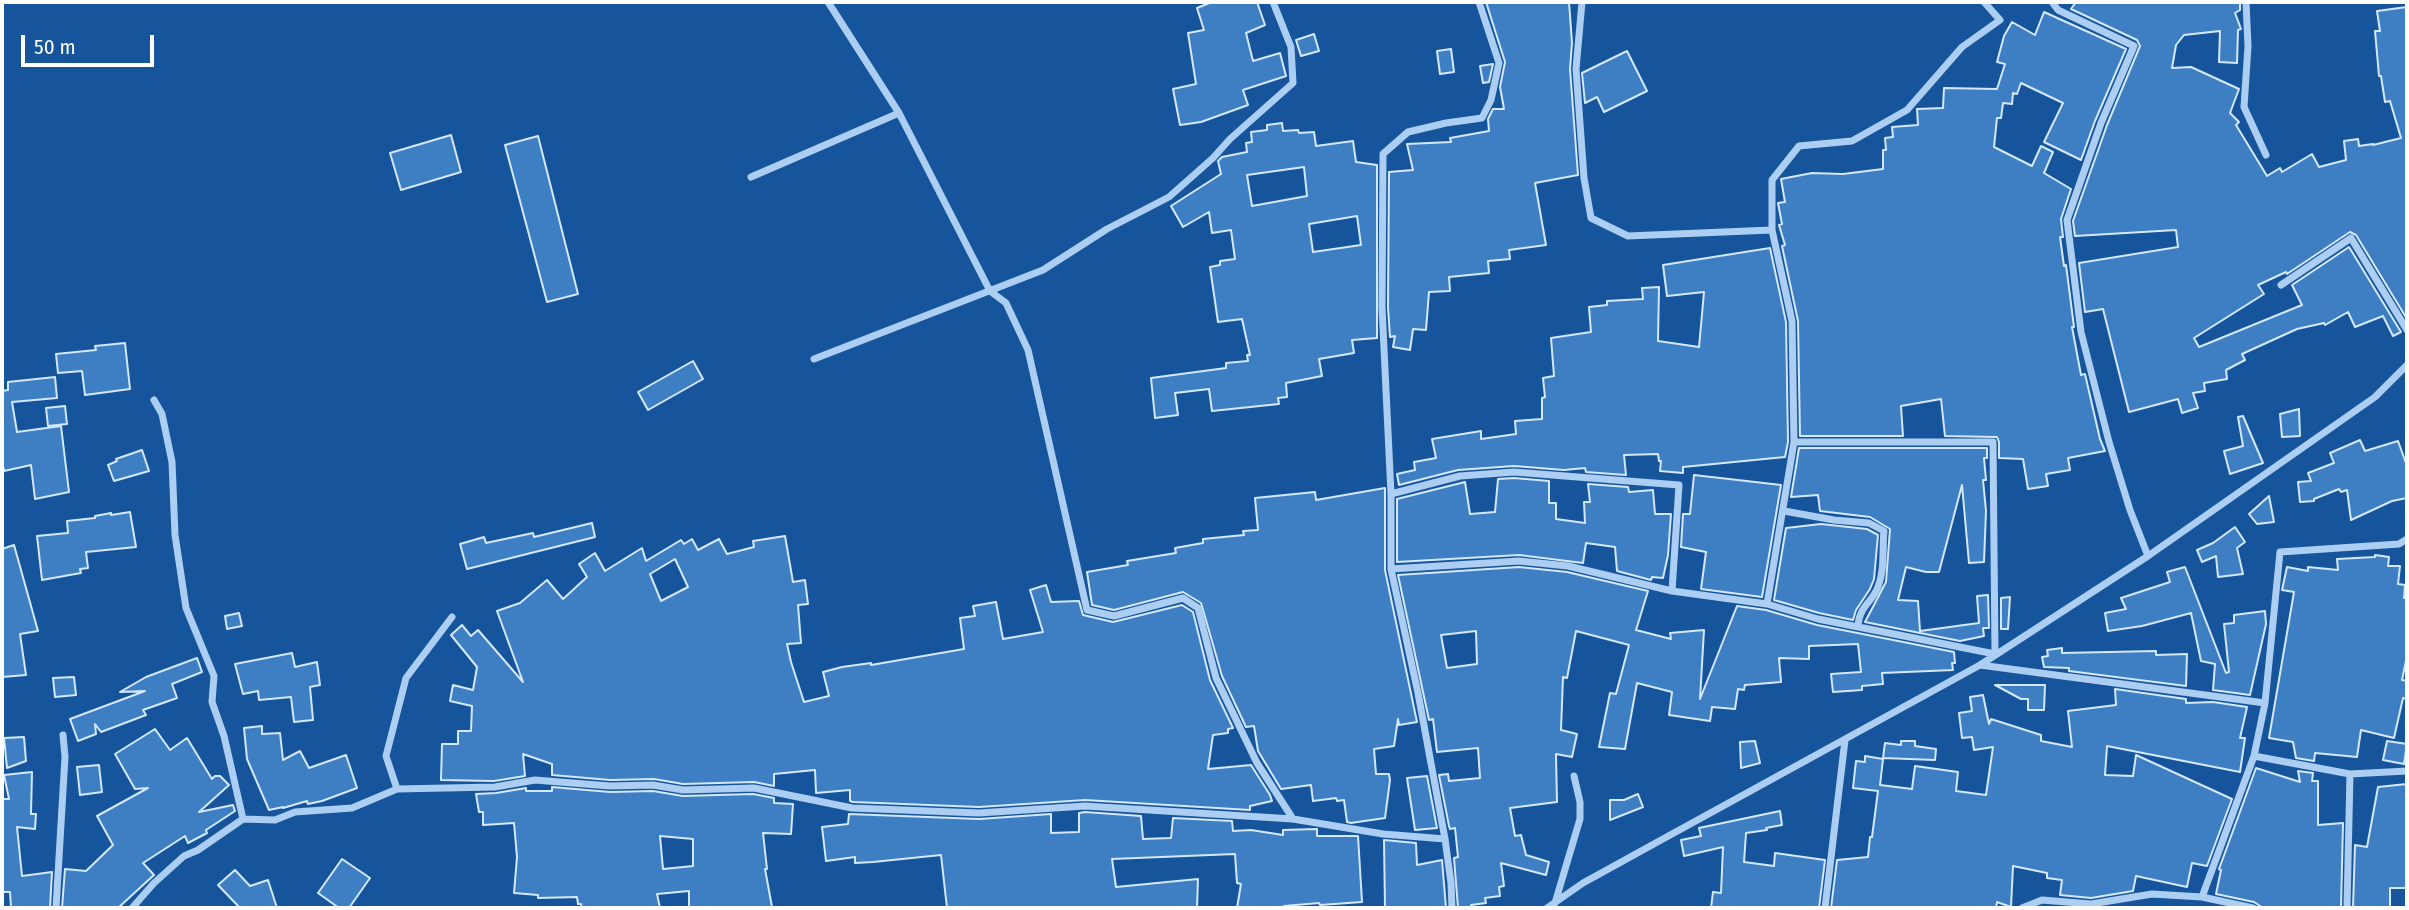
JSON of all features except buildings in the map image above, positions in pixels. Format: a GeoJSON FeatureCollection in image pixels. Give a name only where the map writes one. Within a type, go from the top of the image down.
{"type":"FeatureCollection","features":[{"type":"Feature","properties":{"kind":"street"},"geometry":{"type":"LineString","coordinates":[[828,2],[899,113],[990,291],[1006,303],[1028,349],[1087,610],[1114,616],[1183,597],[1198,608],[1216,678],[1257,763],[1293,820]]}},
{"type":"Feature","properties":{"kind":"street"},"geometry":{"type":"LineString","coordinates":[[814,359],[1043,270],[1107,229],[1169,197],[1293,83],[1291,47],[1273,2]]}},
{"type":"Feature","properties":{"kind":"street"},"geometry":{"type":"LineString","coordinates":[[1452,908],[1445,839],[1418,693],[1391,569],[1391,494],[1382,307],[1383,154],[1408,132],[1482,118],[1491,100],[1499,63],[1479,2]]}},
{"type":"Feature","properties":{"kind":"street"},"geometry":{"type":"LineString","coordinates":[[1582,2],[1576,69],[1584,178],[1591,218],[1628,236],[1772,230]]}},
{"type":"Feature","properties":{"kind":"street"},"geometry":{"type":"LineString","coordinates":[[1767,604],[1794,442],[1792,321],[1772,230],[1772,180],[1799,146],[1852,141],[1908,110],[1962,47],[2000,20],[1983,2]]}},
{"type":"Feature","properties":{"kind":"street"},"geometry":{"type":"LineString","coordinates":[[2052,2],[2058,10],[2134,46],[2101,123],[2067,220],[2081,331],[2109,442],[2130,510],[2148,555]]}},
{"type":"Feature","properties":{"kind":"street"},"geometry":{"type":"LineString","coordinates":[[2246,2],[2248,46],[2244,107],[2266,155]]}},
{"type":"Feature","properties":{"kind":"street"},"geometry":{"type":"LineString","coordinates":[[751,177],[899,113]]}},
{"type":"Feature","properties":{"kind":"street"},"geometry":{"type":"LineString","coordinates":[[2281,285],[2351,238],[2407,330]]}},
{"type":"Feature","properties":{"kind":"street"},"geometry":{"type":"LineString","coordinates":[[1551,906],[1640,851],[1980,665],[2148,555],[2375,397],[2407,365]]}},
{"type":"Feature","properties":{"kind":"street"},"geometry":{"type":"LineString","coordinates":[[154,400],[162,414],[172,463],[175,535],[186,608],[214,676],[212,702],[224,736],[243,819]]}},
{"type":"Feature","properties":{"kind":"street"},"geometry":{"type":"LineString","coordinates":[[1794,442],[1993,442],[1995,654]]}},
{"type":"Feature","properties":{"kind":"street"},"geometry":{"type":"LineString","coordinates":[[1391,494],[1460,476],[1514,472],[1679,485],[1672,590]]}},
{"type":"Feature","properties":{"kind":"street"},"geometry":{"type":"LineString","coordinates":[[1784,511],[1869,523],[1884,531],[1884,555],[1878,588],[1859,612],[1858,625]]}},
{"type":"Feature","properties":{"kind":"street"},"geometry":{"type":"LineString","coordinates":[[2202,897],[2254,756],[2265,703],[2280,552],[2399,544],[2407,539]]}},
{"type":"Feature","properties":{"kind":"street"},"geometry":{"type":"LineString","coordinates":[[1391,569],[1518,561],[1568,566],[1672,590],[1767,604],[1818,618],[1995,654]]}},
{"type":"Feature","properties":{"kind":"street"},"geometry":{"type":"LineString","coordinates":[[397,789],[386,756],[406,678],[452,617]]}},
{"type":"Feature","properties":{"kind":"street"},"geometry":{"type":"LineString","coordinates":[[1980,665],[2265,703]]}},
{"type":"Feature","properties":{"kind":"street"},"geometry":{"type":"LineString","coordinates":[[56,908],[65,757],[63,735]]}},
{"type":"Feature","properties":{"kind":"street"},"geometry":{"type":"LineString","coordinates":[[1825,908],[1844,740]]}},
{"type":"Feature","properties":{"kind":"street"},"geometry":{"type":"LineString","coordinates":[[2254,756],[2350,774],[2407,771]]}},
{"type":"Feature","properties":{"kind":"street"},"geometry":{"type":"LineString","coordinates":[[2347,908],[2350,774]]}},
{"type":"Feature","properties":{"kind":"street"},"geometry":{"type":"LineString","coordinates":[[1551,906],[1580,819],[1574,776]]}},
{"type":"Feature","properties":{"kind":"street"},"geometry":{"type":"LineString","coordinates":[[132,908],[154,883],[184,856],[198,850],[243,819],[275,820],[295,812],[352,808],[397,789],[495,787],[535,780],[610,786],[653,785],[683,790],[754,788],[852,808],[979,813],[1085,806],[1293,820],[1382,834],[1445,839]]}},
{"type":"Feature","properties":{"kind":"street"},"geometry":{"type":"LineString","coordinates":[[2022,908],[2042,900],[2091,904],[2152,894],[2202,897],[2253,908]]}},
{"type":"Feature","properties":{"kind":"street"},"geometry":{"type":"LineString","coordinates":[[2210,908],[2212,900]]}}]}
